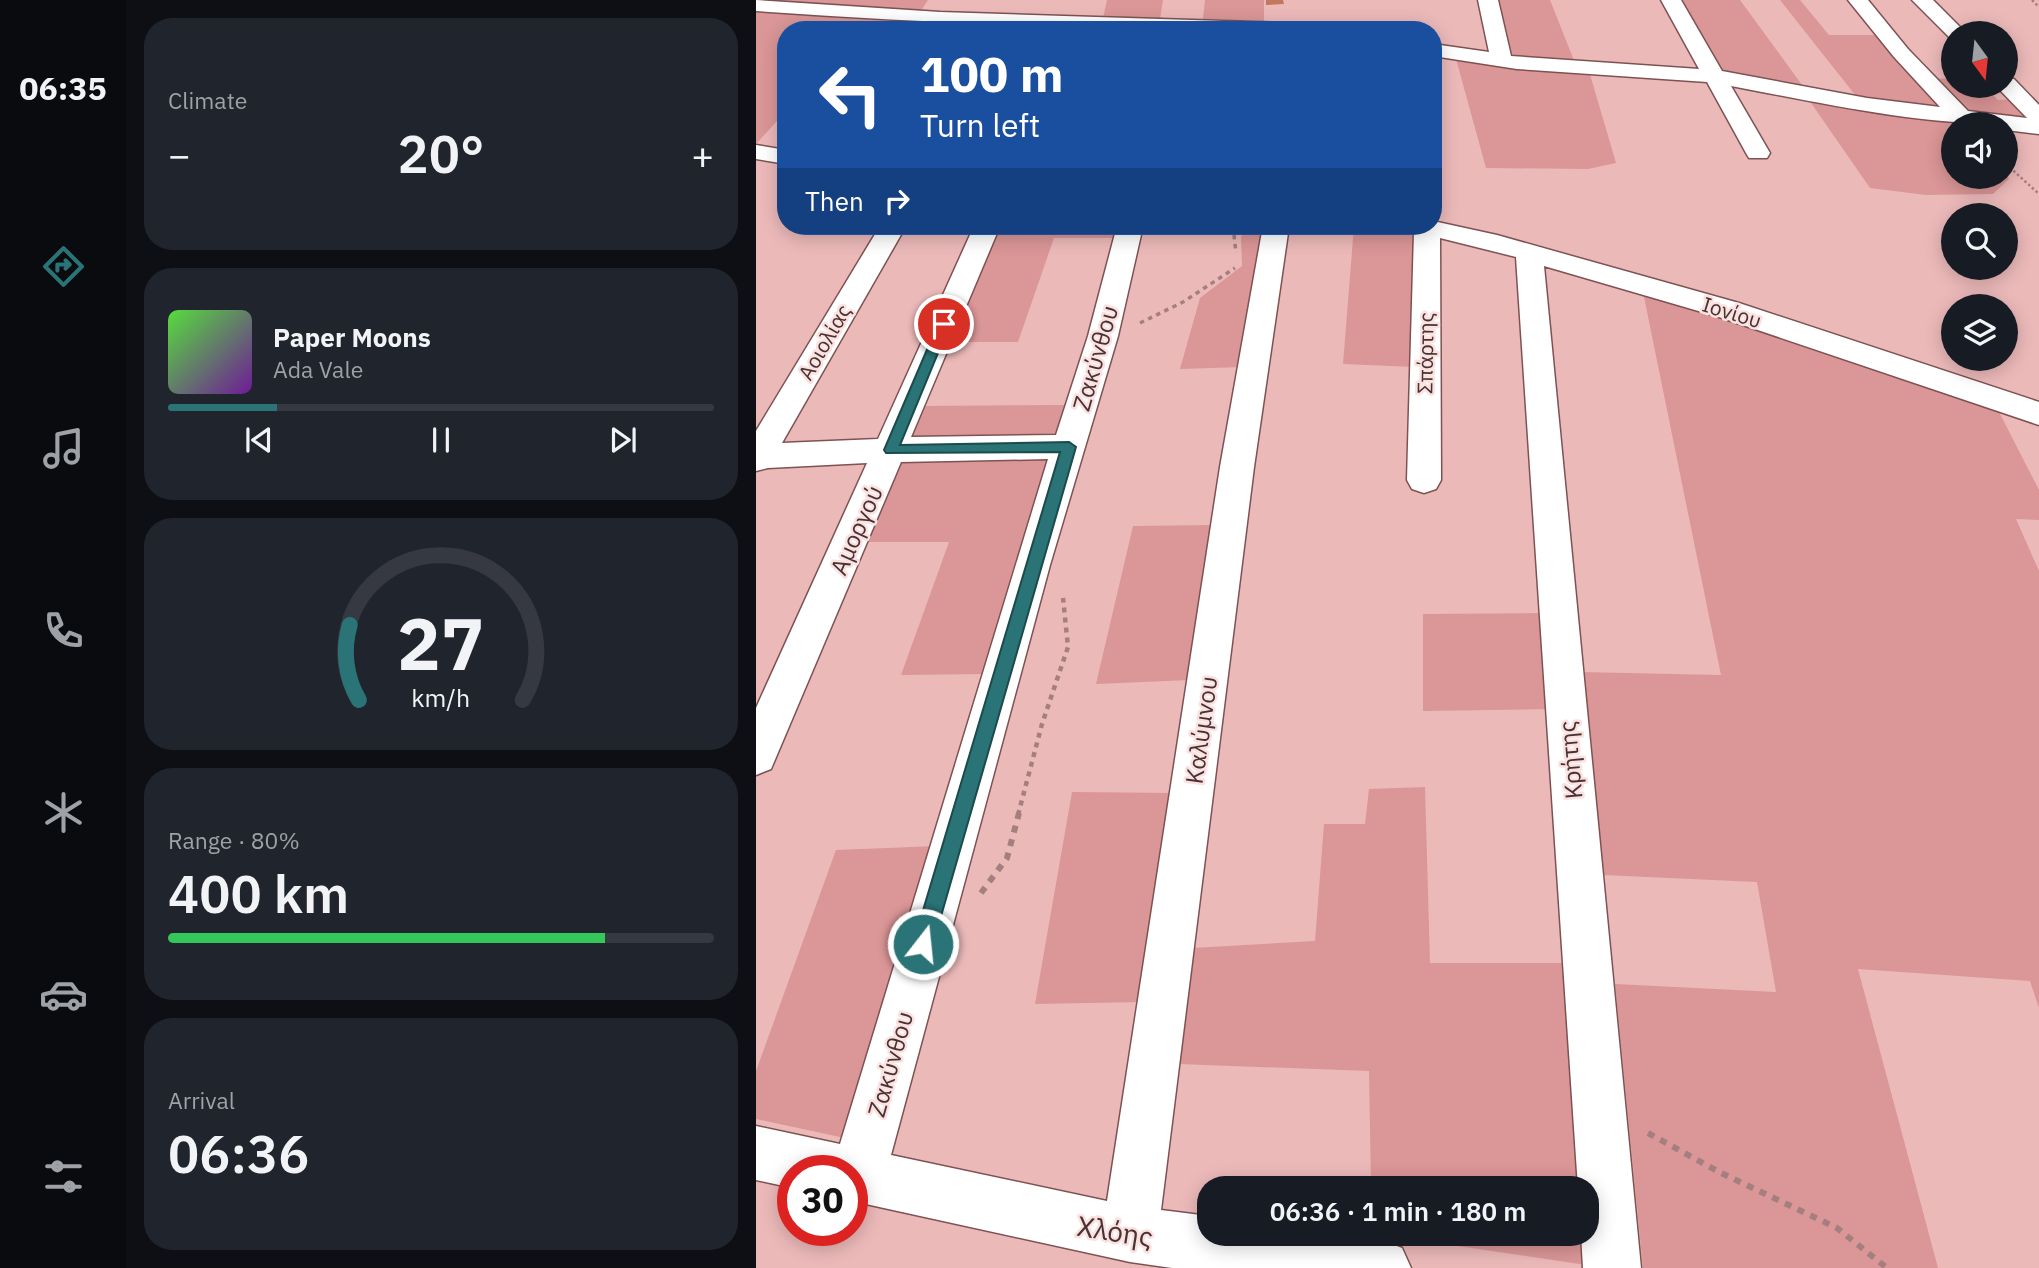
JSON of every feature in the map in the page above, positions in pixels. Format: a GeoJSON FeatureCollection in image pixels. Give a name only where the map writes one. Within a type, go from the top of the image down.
{"type":"FeatureCollection","features":[{"type":"Feature","properties":{"kind":"street"},"geometry":{"type":"LineString","coordinates":[[1488,0],[1502,61]]}},
{"type":"Feature","properties":{"kind":"street"},"geometry":{"type":"LineString","coordinates":[[1671,0],[1758,153]]}},
{"type":"Feature","properties":{"kind":"street"},"geometry":{"type":"LineString","coordinates":[[1858,0],[1901,53],[1957,112]]}},
{"type":"Feature","properties":{"kind":"street"},"geometry":{"type":"LineString","coordinates":[[1922,0],[1944,21]]}},
{"type":"Feature","properties":{"kind":"street"},"geometry":{"type":"LineString","coordinates":[[756,5],[940,18],[1310,20]]}},
{"type":"Feature","properties":{"kind":"street"},"geometry":{"type":"LineString","coordinates":[[1442,51],[1502,61],[1713,76],[1855,103],[1941,116]]}},
{"type":"Feature","properties":{"kind":"street"},"geometry":{"type":"LineString","coordinates":[[2018,96],[2039,118]]}},
{"type":"Feature","properties":{"kind":"street"},"geometry":{"type":"LineString","coordinates":[[2018,125],[2039,127]]}},
{"type":"Feature","properties":{"kind":"street"},"geometry":{"type":"LineString","coordinates":[[756,152],[777,156]]}},
{"type":"Feature","properties":{"kind":"street","name":"Ιονίου"},"geometry":{"type":"LineString","coordinates":[[1442,231],[1729,310],[2039,414]]}},
{"type":"Feature","properties":{"kind":"street","name":"Αοιολίας"},"geometry":{"type":"LineString","coordinates":[[757,458],[888,235]]}},
{"type":"Feature","properties":{"kind":"street","name":"Αμοργού"},"geometry":{"type":"LineString","coordinates":[[756,755],[983,235]]}},
{"type":"Feature","properties":{"kind":"street","name":"Ζακύνθου"},"geometry":{"type":"LineString","coordinates":[[856,1155],[930,918],[1032,565],[1102,336],[1128,235]]}},
{"type":"Feature","properties":{"kind":"street","name":"Καλύμνου"},"geometry":{"type":"LineString","coordinates":[[1130,1234],[1237,467],[1275,235]]}},
{"type":"Feature","properties":{"kind":"street","name":"Σπάρτης"},"geometry":{"type":"LineString","coordinates":[[1424,235],[1424,480]]}},
{"type":"Feature","properties":{"kind":"street","name":"Κρήτης"},"geometry":{"type":"LineString","coordinates":[[1529,253],[1612,1268]]}},
{"type":"Feature","properties":{"kind":"street"},"geometry":{"type":"LineString","coordinates":[[757,458],[891,450],[1069,447]]}},
{"type":"Feature","properties":{"kind":"street","name":"Χλόης"},"geometry":{"type":"LineString","coordinates":[[756,1153],[777,1157]]}},
{"type":"Feature","properties":{"kind":"street","name":"Χλόης"},"geometry":{"type":"LineString","coordinates":[[868,1177],[1130,1234],[1382,1268]]}},
{"type":"Feature","properties":{"kind":"path"},"geometry":{"type":"LineString","coordinates":[[2032,0],[2039,7]]}},
{"type":"Feature","properties":{"kind":"path"},"geometry":{"type":"LineString","coordinates":[[2018,175],[2039,194]]}},
{"type":"Feature","properties":{"kind":"path"},"geometry":{"type":"LineString","coordinates":[[1102,336],[1170,309],[1231,272],[1238,261],[1234,235]]}},
{"type":"Feature","properties":{"kind":"path"},"geometry":{"type":"LineString","coordinates":[[930,918],[988,889],[1007,858],[1042,724],[1068,647],[1064,600],[1032,565]]}},
{"type":"Feature","properties":{"kind":"path"},"geometry":{"type":"LineString","coordinates":[[1599,1106],[1721,1173],[1837,1228],[1887,1268]]}},
{"type":"Feature","properties":{"kind":"shaded area"},"geometry":{"type":"Polygon","coordinates":[[[756,0],[928,0],[920,12],[756,0]]]}},
{"type":"Feature","properties":{"kind":"shaded area"},"geometry":{"type":"Polygon","coordinates":[[[1107,0],[1163,0],[1160,19],[1103,18],[1107,0]]]}},
{"type":"Feature","properties":{"kind":"shaded area"},"geometry":{"type":"Polygon","coordinates":[[[1205,0],[1264,0],[1264,21],[1203,19],[1205,0]]]}},
{"type":"Feature","properties":{"kind":"shaded area"},"geometry":{"type":"Polygon","coordinates":[[[1494,0],[1550,0],[1575,63],[1507,56],[1494,0]]]}},
{"type":"Feature","properties":{"kind":"shaded area"},"geometry":{"type":"Polygon","coordinates":[[[1679,0],[1740,0],[1805,89],[1718,72],[1679,0]]]}},
{"type":"Feature","properties":{"kind":"shaded area"},"geometry":{"type":"Polygon","coordinates":[[[1780,0],[1800,0],[1829,35],[1878,35],[1933,79],[1941,79],[1941,98],[2013,99],[2034,121],[2018,119],[2018,112],[1941,112],[1941,189],[1998,189],[1993,194],[1926,195],[1870,188],[1809,100],[1867,110],[1780,0]]]}},
{"type":"Feature","properties":{"kind":"shaded area"},"geometry":{"type":"Polygon","coordinates":[[[756,12],[893,21],[777,21],[777,121],[756,144],[756,12]]]}},
{"type":"Feature","properties":{"kind":"shaded area"},"geometry":{"type":"Polygon","coordinates":[[[1456,59],[1589,71],[1616,163],[1588,169],[1486,168],[1456,59]]]}},
{"type":"Feature","properties":{"kind":"shaded area"},"geometry":{"type":"Polygon","coordinates":[[[997,235],[1118,235],[1117,238],[1054,238],[1018,342],[950,342],[997,235]]]}},
{"type":"Feature","properties":{"kind":"shaded area"},"geometry":{"type":"Polygon","coordinates":[[[1265,235],[1242,367],[1180,369],[1200,298],[1242,266],[1241,237],[1265,235]]]}},
{"type":"Feature","properties":{"kind":"shaded area"},"geometry":{"type":"Polygon","coordinates":[[[1353,235],[1417,235],[1414,367],[1343,364],[1353,235]]]}},
{"type":"Feature","properties":{"kind":"shaded area"},"geometry":{"type":"Polygon","coordinates":[[[1643,292],[1998,410],[2039,490],[2039,520],[2016,519],[2039,571],[2039,1008],[2030,981],[1858,969],[1938,1268],[1643,1268],[1615,984],[1776,992],[1757,882],[1603,875],[1580,672],[1721,675],[1643,292]]]}},
{"type":"Feature","properties":{"kind":"shaded area"},"geometry":{"type":"Polygon","coordinates":[[[1073,405],[986,674],[901,675],[949,542],[861,542],[919,406],[1073,405]]]}},
{"type":"Feature","properties":{"kind":"shaded area"},"geometry":{"type":"Polygon","coordinates":[[[1215,525],[1190,680],[1096,684],[1133,526],[1215,525]]]}},
{"type":"Feature","properties":{"kind":"shaded area"},"geometry":{"type":"Polygon","coordinates":[[[1544,613],[1555,709],[1423,711],[1423,614],[1544,613]]]}},
{"type":"Feature","properties":{"kind":"shaded area"},"geometry":{"type":"Polygon","coordinates":[[[1425,787],[1430,963],[1571,963],[1586,1176],[1371,1176],[1369,1071],[1178,1064],[1192,948],[1315,941],[1324,824],[1365,824],[1369,789],[1425,787]]]}},
{"type":"Feature","properties":{"kind":"shaded area"},"geometry":{"type":"Polygon","coordinates":[[[1072,792],[1173,793],[1144,1002],[1035,1004],[1072,792]]]}},
{"type":"Feature","properties":{"kind":"shaded area"},"geometry":{"type":"Polygon","coordinates":[[[937,846],[854,1140],[756,1119],[756,1071],[836,850],[937,846]]]}},
{"type":"Feature","properties":{"kind":"shaded area"},"geometry":{"type":"Polygon","coordinates":[[[1457,1246],[1589,1246],[1593,1266],[1457,1246]]]}},
{"type":"Feature","properties":{"kind":"route"},"geometry":{"type":"LineString","coordinates":[[923,944],[1032,565],[1069,447],[891,450],[944,324]]}}]}
